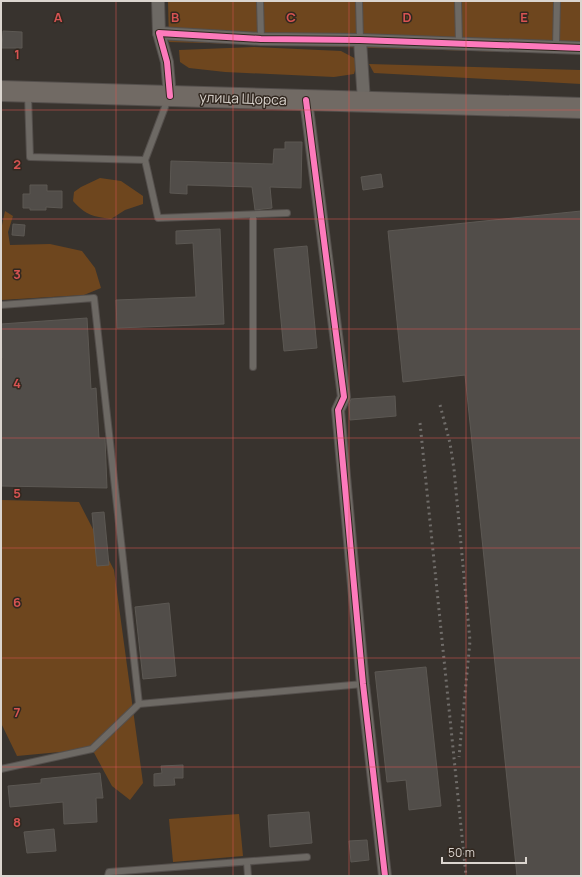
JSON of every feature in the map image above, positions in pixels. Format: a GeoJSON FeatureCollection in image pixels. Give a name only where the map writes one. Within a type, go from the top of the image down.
{"type":"FeatureCollection","features":[{"type":"Feature","properties":{"kind":"main road","name":"улица Щорса"},"geometry":{"type":"LineString","coordinates":[[1,91],[581,108]]}},
{"type":"Feature","properties":{"kind":"street"},"geometry":{"type":"LineString","coordinates":[[158,1],[159,34],[167,62],[170,96]]}},
{"type":"Feature","properties":{"kind":"street"},"geometry":{"type":"LineString","coordinates":[[159,34],[261,39],[360,40],[581,48]]}},
{"type":"Feature","properties":{"kind":"street"},"geometry":{"type":"LineString","coordinates":[[360,40],[364,102]]}},
{"type":"Feature","properties":{"kind":"street"},"geometry":{"type":"LineString","coordinates":[[306,100],[344,397],[338,410],[363,684],[385,876]]}},
{"type":"Feature","properties":{"kind":"lane"},"geometry":{"type":"LineString","coordinates":[[260,1],[261,39]]}},
{"type":"Feature","properties":{"kind":"lane"},"geometry":{"type":"LineString","coordinates":[[360,1],[360,40]]}},
{"type":"Feature","properties":{"kind":"lane"},"geometry":{"type":"LineString","coordinates":[[458,1],[459,43]]}},
{"type":"Feature","properties":{"kind":"lane"},"geometry":{"type":"LineString","coordinates":[[556,1],[556,47]]}},
{"type":"Feature","properties":{"kind":"lane"},"geometry":{"type":"LineString","coordinates":[[28,92],[30,157],[145,160]]}},
{"type":"Feature","properties":{"kind":"lane"},"geometry":{"type":"LineString","coordinates":[[170,96],[145,160],[158,218],[287,213]]}},
{"type":"Feature","properties":{"kind":"lane"},"geometry":{"type":"LineString","coordinates":[[253,215],[253,367]]}},
{"type":"Feature","properties":{"kind":"lane"},"geometry":{"type":"LineString","coordinates":[[1,305],[94,298],[139,704]]}},
{"type":"Feature","properties":{"kind":"lane"},"geometry":{"type":"LineString","coordinates":[[1,769],[92,749],[139,704],[363,684]]}},
{"type":"Feature","properties":{"kind":"lane"},"geometry":{"type":"LineString","coordinates":[[108,876],[109,872],[306,857]]}},
{"type":"Feature","properties":{"kind":"lane"},"geometry":{"type":"LineString","coordinates":[[247,862],[248,876]]}},
{"type":"Feature","properties":{"kind":"lane"},"geometry":{"type":"LineString","coordinates":[[166,868],[167,876]]}},
{"type":"Feature","properties":{"kind":"shaded area"},"geometry":{"type":"Polygon","coordinates":[[[168,1],[581,1],[581,54],[169,42],[168,1]]]}},
{"type":"Feature","properties":{"kind":"shaded area"},"geometry":{"type":"Polygon","coordinates":[[[254,47],[341,51],[358,60],[354,74],[334,77],[225,72],[189,68],[180,62],[179,50],[254,47]]]}},
{"type":"Feature","properties":{"kind":"shaded area"},"geometry":{"type":"Polygon","coordinates":[[[369,64],[581,70],[581,84],[374,73],[369,64]]]}},
{"type":"Feature","properties":{"kind":"shaded area"},"geometry":{"type":"Polygon","coordinates":[[[100,178],[121,181],[143,196],[143,204],[125,210],[111,219],[94,216],[82,210],[73,201],[74,192],[100,178]]]}},
{"type":"Feature","properties":{"kind":"shaded area"},"geometry":{"type":"Polygon","coordinates":[[[5,211],[13,216],[8,232],[10,245],[50,244],[82,251],[95,268],[101,288],[84,295],[1,300],[1,230],[5,211]]]}},
{"type":"Feature","properties":{"kind":"shaded area"},"geometry":{"type":"Polygon","coordinates":[[[2,500],[79,502],[114,570],[143,783],[130,800],[112,786],[92,749],[17,756],[1,723],[2,500]]]}},
{"type":"Feature","properties":{"kind":"shaded area"},"geometry":{"type":"Polygon","coordinates":[[[239,814],[243,856],[173,862],[169,819],[239,814]]]}},
{"type":"Feature","properties":{"kind":"building"},"geometry":{"type":"Polygon","coordinates":[[[3,31],[22,32],[22,48],[2,48],[3,31]]]}},
{"type":"Feature","properties":{"kind":"building"},"geometry":{"type":"Polygon","coordinates":[[[285,142],[302,142],[301,188],[270,187],[272,208],[255,210],[252,187],[187,185],[187,194],[170,193],[171,161],[273,164],[274,149],[285,149],[285,142]]]}},
{"type":"Feature","properties":{"kind":"building"},"geometry":{"type":"Polygon","coordinates":[[[381,174],[383,187],[363,190],[361,177],[381,174]]]}},
{"type":"Feature","properties":{"kind":"building"},"geometry":{"type":"Polygon","coordinates":[[[30,185],[47,185],[47,191],[62,191],[62,208],[46,207],[46,210],[30,210],[30,208],[23,208],[23,194],[30,194],[30,185]]]}},
{"type":"Feature","properties":{"kind":"building"},"geometry":{"type":"Polygon","coordinates":[[[581,211],[581,876],[517,876],[465,375],[403,382],[388,231],[581,211]]]}},
{"type":"Feature","properties":{"kind":"building"},"geometry":{"type":"Polygon","coordinates":[[[13,224],[25,225],[24,236],[12,235],[13,224]]]}},
{"type":"Feature","properties":{"kind":"building"},"geometry":{"type":"Polygon","coordinates":[[[220,229],[224,324],[117,328],[116,300],[196,297],[193,243],[176,244],[176,231],[220,229]]]}},
{"type":"Feature","properties":{"kind":"building"},"geometry":{"type":"Polygon","coordinates":[[[307,246],[317,348],[284,351],[274,249],[307,246]]]}},
{"type":"Feature","properties":{"kind":"building"},"geometry":{"type":"Polygon","coordinates":[[[87,318],[91,389],[96,388],[99,438],[105,438],[107,488],[1,486],[1,324],[87,318]]]}},
{"type":"Feature","properties":{"kind":"building"},"geometry":{"type":"Polygon","coordinates":[[[395,396],[396,416],[350,420],[349,405],[351,399],[395,396]]]}},
{"type":"Feature","properties":{"kind":"building"},"geometry":{"type":"Polygon","coordinates":[[[104,512],[109,565],[97,566],[92,513],[104,512]]]}},
{"type":"Feature","properties":{"kind":"building"},"geometry":{"type":"Polygon","coordinates":[[[169,603],[176,676],[143,679],[135,607],[169,603]]]}},
{"type":"Feature","properties":{"kind":"building"},"geometry":{"type":"Polygon","coordinates":[[[426,667],[441,806],[409,810],[406,780],[387,782],[375,672],[426,667]]]}},
{"type":"Feature","properties":{"kind":"building"},"geometry":{"type":"Polygon","coordinates":[[[183,765],[183,778],[174,778],[175,785],[154,786],[154,774],[162,773],[161,766],[183,765]]]}},
{"type":"Feature","properties":{"kind":"building"},"geometry":{"type":"Polygon","coordinates":[[[100,773],[103,798],[96,798],[97,822],[64,824],[63,802],[10,807],[8,786],[41,783],[41,779],[100,773]]]}},
{"type":"Feature","properties":{"kind":"building"},"geometry":{"type":"Polygon","coordinates":[[[309,812],[312,843],[270,847],[268,815],[309,812]]]}},
{"type":"Feature","properties":{"kind":"building"},"geometry":{"type":"Polygon","coordinates":[[[54,829],[56,851],[27,853],[24,832],[54,829]]]}},
{"type":"Feature","properties":{"kind":"building"},"geometry":{"type":"Polygon","coordinates":[[[367,840],[369,860],[351,862],[349,841],[367,840]]]}},
{"type":"Feature","properties":{"kind":"railway"},"geometry":{"type":"LineString","coordinates":[[440,405],[450,443],[454,469],[470,641],[459,757]]}},
{"type":"Feature","properties":{"kind":"railway"},"geometry":{"type":"LineString","coordinates":[[420,423],[466,876]]}},
{"type":"Feature","properties":{"kind":"cycle path"},"geometry":{"type":"LineString","coordinates":[[170,96],[167,62],[159,33],[261,39],[360,40],[581,48]]}},
{"type":"Feature","properties":{"kind":"cycle path"},"geometry":{"type":"LineString","coordinates":[[306,100],[344,397],[338,410],[363,684],[385,876]]}}]}
